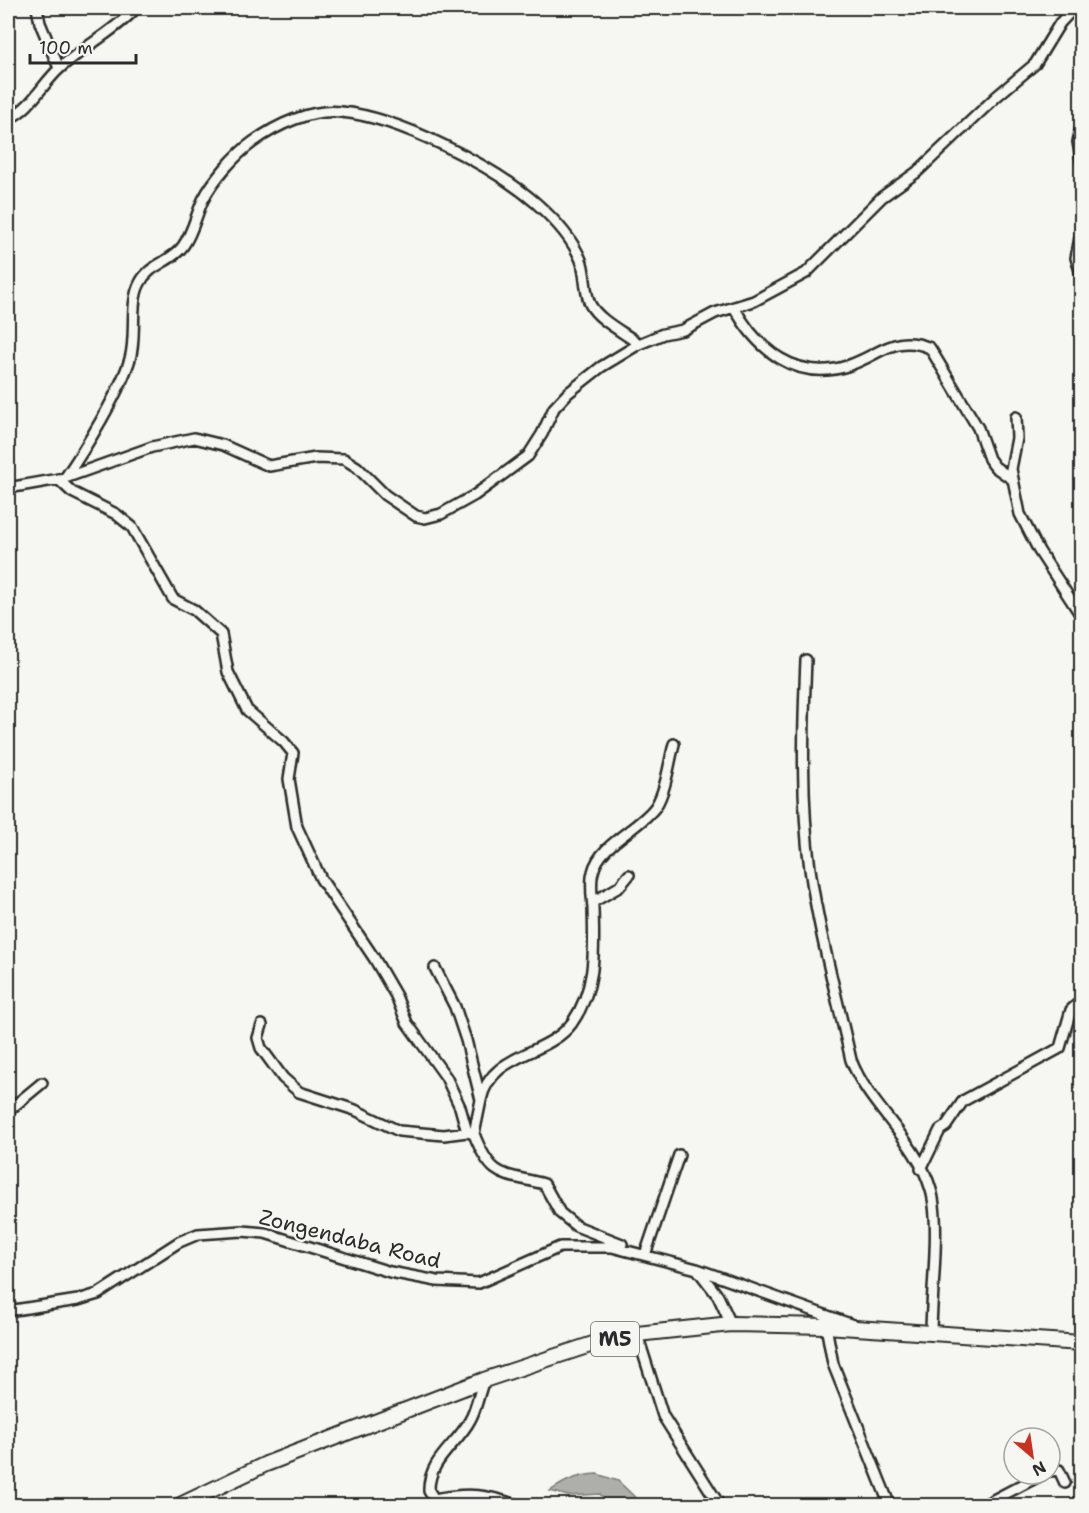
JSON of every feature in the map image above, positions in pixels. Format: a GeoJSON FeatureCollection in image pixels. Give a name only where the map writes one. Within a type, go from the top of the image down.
{"type":"FeatureCollection","features":[{"type":"Feature","properties":{"kind":"highway","name":"M5"},"geometry":{"type":"LineString","coordinates":[[178,1506],[266,1464],[464,1387],[593,1344],[637,1334],[731,1324],[826,1326],[1082,1343]]}},
{"type":"Feature","properties":{"kind":"street"},"geometry":{"type":"LineString","coordinates":[[37,8],[40,23],[59,68]]}},
{"type":"Feature","properties":{"kind":"street"},"geometry":{"type":"LineString","coordinates":[[8,119],[31,104],[59,68],[116,27],[136,8]]}},
{"type":"Feature","properties":{"kind":"street"},"geometry":{"type":"LineString","coordinates":[[8,488],[61,479],[152,447],[194,438],[223,445],[269,466],[316,458],[344,459],[357,467],[374,486],[398,505],[425,518],[457,506],[528,456],[542,434],[554,408],[568,393],[601,367],[639,344],[663,334],[683,330],[715,313],[789,284],[815,265],[882,197],[917,172],[997,96],[1035,64],[1060,23],[1074,8]]}},
{"type":"Feature","properties":{"kind":"street"},"geometry":{"type":"LineString","coordinates":[[61,479],[111,402],[130,359],[136,293],[143,277],[155,265],[182,248],[203,199],[244,151],[254,142],[289,122],[310,114],[341,111],[395,126],[438,142],[509,183],[536,203],[572,243],[581,260],[589,301],[594,309],[639,344]]}},
{"type":"Feature","properties":{"kind":"street"},"geometry":{"type":"LineString","coordinates":[[1082,123],[1078,142],[1082,165]]}},
{"type":"Feature","properties":{"kind":"street"},"geometry":{"type":"LineString","coordinates":[[1082,228],[1076,258],[1082,277]]}},
{"type":"Feature","properties":{"kind":"street"},"geometry":{"type":"LineString","coordinates":[[734,307],[752,336],[766,350],[784,362],[800,368],[830,370],[849,366],[885,347],[908,342],[930,348],[978,428],[989,459],[995,467],[1012,479]]}},
{"type":"Feature","properties":{"kind":"street"},"geometry":{"type":"LineString","coordinates":[[1016,417],[1017,438],[1011,469],[1025,526],[1059,579],[1071,604],[1082,617]]}},
{"type":"Feature","properties":{"kind":"street"},"geometry":{"type":"LineString","coordinates":[[61,479],[72,492],[126,522],[141,540],[173,599],[194,610],[221,634],[228,672],[243,704],[252,716],[284,742],[293,753],[289,779],[292,809],[297,827],[321,879],[374,958],[414,1033],[446,1077],[482,1154],[495,1170],[510,1178],[544,1184],[560,1213],[576,1226],[628,1246],[634,1252]]}},
{"type":"Feature","properties":{"kind":"street"},"geometry":{"type":"LineString","coordinates":[[806,660],[803,770],[810,867],[815,902],[851,1060],[859,1080],[878,1102],[931,1188],[934,1201],[931,1333]]}},
{"type":"Feature","properties":{"kind":"street"},"geometry":{"type":"LineString","coordinates":[[471,1133],[485,1086],[501,1067],[566,1029],[582,1006],[592,980],[595,963],[593,872],[598,861],[655,807],[674,744]]}},
{"type":"Feature","properties":{"kind":"street"},"geometry":{"type":"LineString","coordinates":[[593,902],[619,887],[629,875]]}},
{"type":"Feature","properties":{"kind":"street"},"geometry":{"type":"LineString","coordinates":[[435,968],[459,1019],[481,1100]]}},
{"type":"Feature","properties":{"kind":"street"},"geometry":{"type":"LineString","coordinates":[[921,1169],[940,1130],[946,1126],[963,1101],[1060,1048],[1071,1010],[1082,1000]]}},
{"type":"Feature","properties":{"kind":"street"},"geometry":{"type":"LineString","coordinates":[[262,1025],[258,1038],[261,1048],[283,1078],[299,1092],[355,1110],[399,1131],[444,1135],[471,1133]]}},
{"type":"Feature","properties":{"kind":"street"},"geometry":{"type":"LineString","coordinates":[[8,1111],[42,1083]]}},
{"type":"Feature","properties":{"kind":"street"},"geometry":{"type":"LineString","coordinates":[[645,1255],[679,1155]]}},
{"type":"Feature","properties":{"kind":"street","name":"Zongendaba Road"},"geometry":{"type":"LineString","coordinates":[[8,1311],[78,1300],[98,1294],[179,1242],[198,1234],[217,1232],[265,1233],[390,1272],[437,1281],[479,1283],[560,1247],[612,1247],[697,1269],[858,1328]]}},
{"type":"Feature","properties":{"kind":"street"},"geometry":{"type":"LineString","coordinates":[[697,1269],[718,1296],[731,1324]]}},
{"type":"Feature","properties":{"kind":"street"},"geometry":{"type":"LineString","coordinates":[[826,1326],[833,1364],[890,1506]]}},
{"type":"Feature","properties":{"kind":"street"},"geometry":{"type":"LineString","coordinates":[[637,1334],[663,1416],[720,1506]]}},
{"type":"Feature","properties":{"kind":"street"},"geometry":{"type":"LineString","coordinates":[[484,1380],[471,1419],[441,1456],[431,1473],[428,1483],[431,1497],[434,1499],[463,1493],[481,1494],[521,1506]]}},
{"type":"Feature","properties":{"kind":"street"},"geometry":{"type":"LineString","coordinates":[[464,1387],[475,1404]]}},
{"type":"Feature","properties":{"kind":"street"},"geometry":{"type":"LineString","coordinates":[[1062,1476],[1065,1483]]}},
{"type":"Feature","properties":{"kind":"street"},"geometry":{"type":"LineString","coordinates":[[982,1506],[1020,1486]]}},
{"type":"Feature","properties":{"kind":"shaded area"},"geometry":{"type":"Polygon","coordinates":[[[597,1474],[618,1481],[643,1505],[608,1505],[600,1494],[568,1496],[550,1491],[572,1479],[597,1474]]]}}]}
